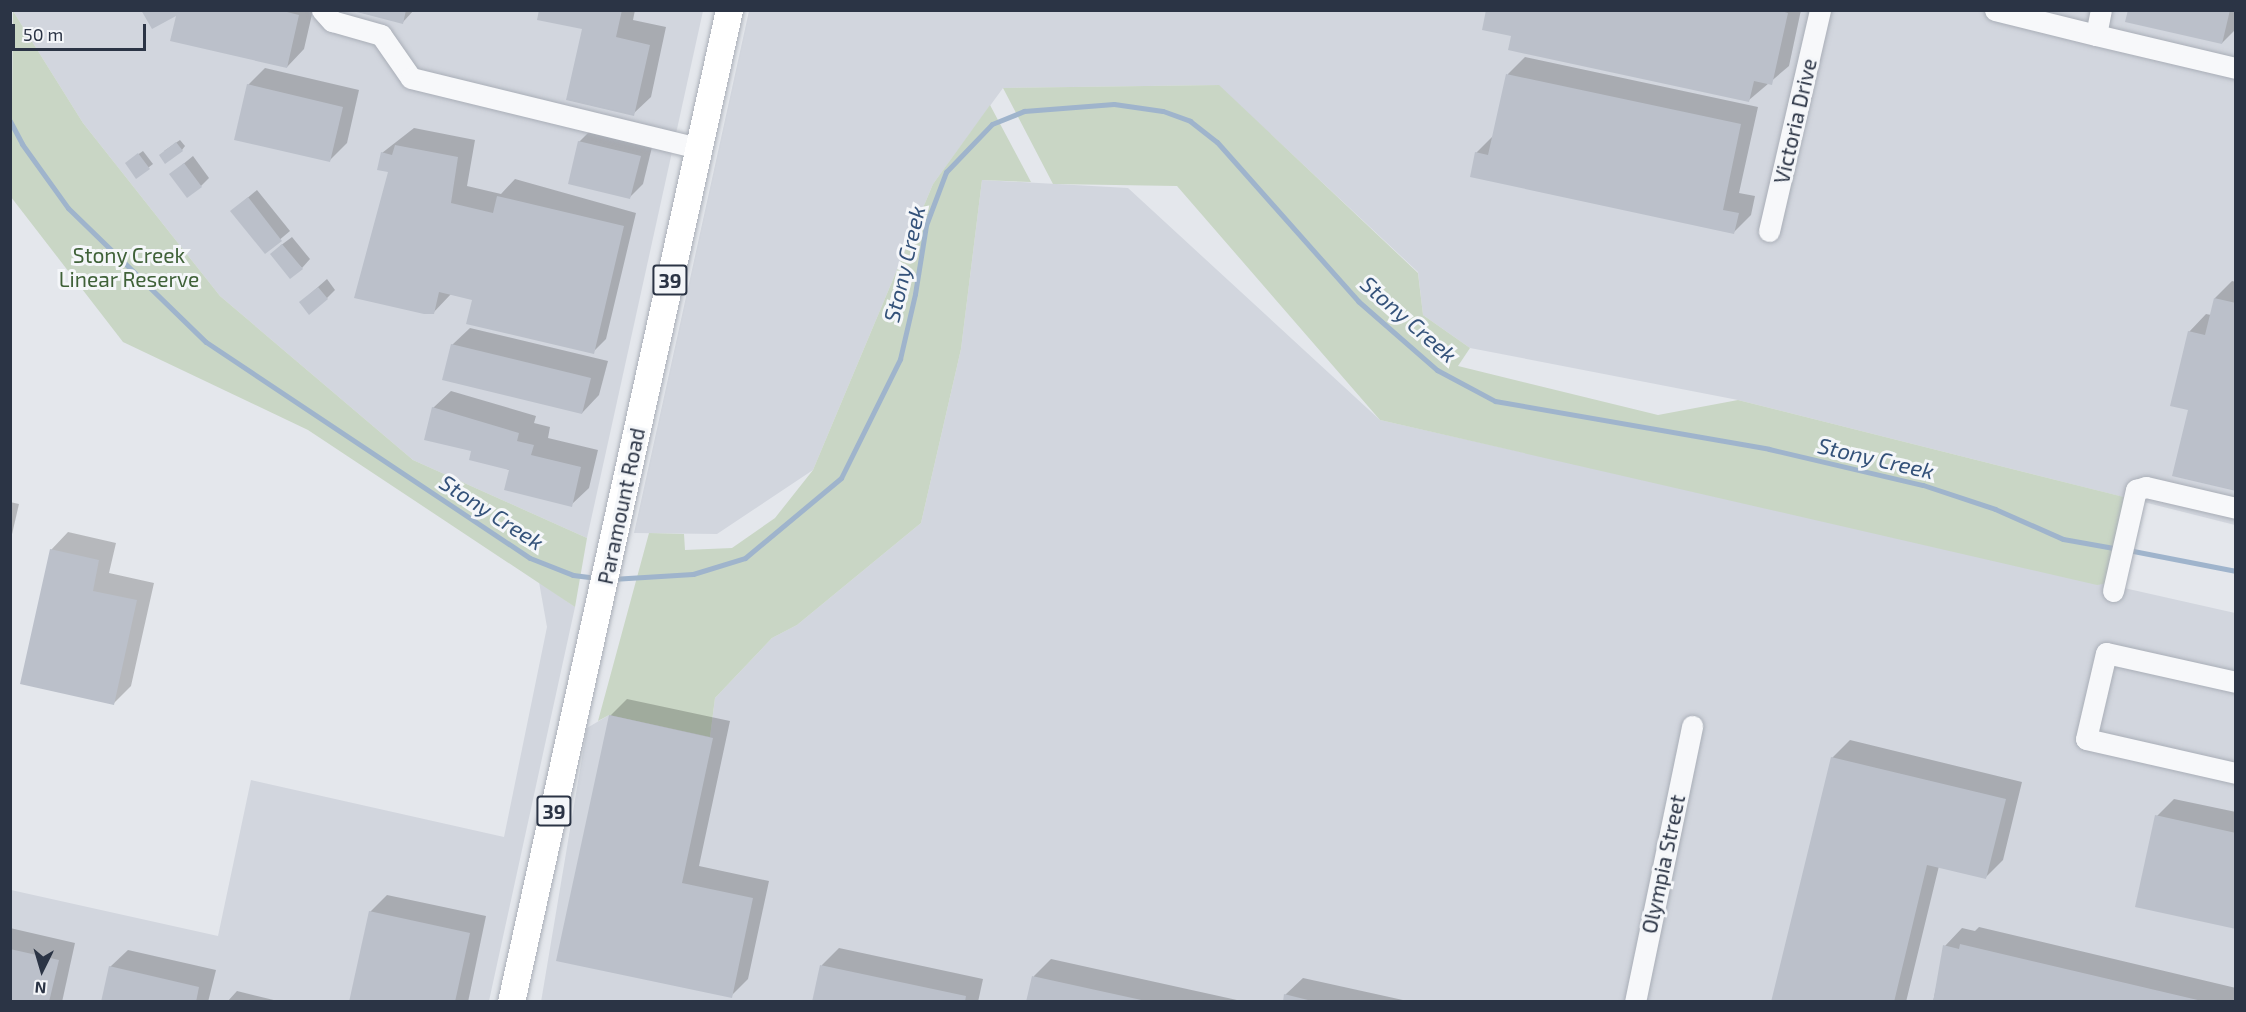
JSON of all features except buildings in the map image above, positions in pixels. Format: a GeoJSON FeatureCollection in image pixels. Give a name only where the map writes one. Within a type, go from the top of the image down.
{"type":"FeatureCollection","features":[{"type":"Feature","properties":{"kind":"main road","name":"Paramount Road"},"geometry":{"type":"LineString","coordinates":[[512,1002],[729,10]]}},
{"type":"Feature","properties":{"kind":"street"},"geometry":{"type":"LineString","coordinates":[[322,10],[340,24],[381,35],[411,78],[699,148]]}},
{"type":"Feature","properties":{"kind":"street","name":"Victoria Drive"},"geometry":{"type":"LineString","coordinates":[[1769,231],[1820,10]]}},
{"type":"Feature","properties":{"kind":"street"},"geometry":{"type":"LineString","coordinates":[[1995,10],[2235,68]]}},
{"type":"Feature","properties":{"kind":"street"},"geometry":{"type":"LineString","coordinates":[[2096,35],[2101,10]]}},
{"type":"Feature","properties":{"kind":"street"},"geometry":{"type":"LineString","coordinates":[[2113,591],[2136,490],[2146,488],[2235,508]]}},
{"type":"Feature","properties":{"kind":"street"},"geometry":{"type":"LineString","coordinates":[[2235,682],[2106,653],[2086,739],[2235,773]]}},
{"type":"Feature","properties":{"kind":"street","name":"Olympia Street"},"geometry":{"type":"LineString","coordinates":[[1635,1002],[1692,726]]}},
{"type":"Feature","properties":{"kind":"shaded area"},"geometry":{"type":"Polygon","coordinates":[[[13,11],[703,11],[587,538],[413,460],[220,296],[83,123],[13,11]]]}},
{"type":"Feature","properties":{"kind":"shaded area"},"geometry":{"type":"Polygon","coordinates":[[[749,11],[2235,11],[2235,525],[1738,400],[1470,348],[1423,315],[1418,272],[1218,85],[1003,88],[933,184],[813,470],[717,534],[634,533],[749,11]]]}},
{"type":"Feature","properties":{"kind":"shaded area"},"geometry":{"type":"Polygon","coordinates":[[[982,180],[1128,188],[1380,420],[2235,613],[2235,1001],[541,1002],[587,728],[609,715],[710,737],[715,698],[772,638],[797,625],[921,523],[961,349],[982,180]]]}},
{"type":"Feature","properties":{"kind":"shaded area"},"geometry":{"type":"Polygon","coordinates":[[[539,582],[575,607],[489,1001],[11,1002],[11,890],[218,936],[251,780],[504,837],[547,627],[539,582]]]}},
{"type":"Feature","properties":{"kind":"green space","name":"Stony Creek Linear Reserve"},"geometry":{"type":"Polygon","coordinates":[[[13,11],[83,123],[220,296],[413,460],[587,538],[575,607],[308,430],[123,342],[11,197],[13,11]]]}},
{"type":"Feature","properties":{"kind":"green space"},"geometry":{"type":"Polygon","coordinates":[[[1219,85],[1418,273],[1423,315],[1470,348],[1458,366],[1658,415],[1738,400],[2124,497],[2115,582],[2097,585],[1380,420],[1177,186],[1053,184],[1003,88],[1219,85]]]}},
{"type":"Feature","properties":{"kind":"green space"},"geometry":{"type":"Polygon","coordinates":[[[990,105],[1031,182],[982,180],[961,349],[921,523],[797,625],[772,638],[715,698],[710,737],[609,715],[598,721],[649,533],[684,534],[685,550],[732,548],[775,518],[813,470],[933,184],[990,105]]]}},
{"type":"Feature","properties":{"kind":"waterway","name":"Stony Creek"},"geometry":{"type":"LineString","coordinates":[[612,579],[693,574],[745,558],[841,478],[900,359],[915,294],[926,225],[946,172],[992,124],[1024,111],[1114,104],[1163,111],[1190,121],[1217,142],[1358,301],[1437,370],[1495,401],[1769,449],[1923,485],[1995,509],[2063,539],[2119,549]]}},
{"type":"Feature","properties":{"kind":"waterway","name":"Stony Creek"},"geometry":{"type":"LineString","coordinates":[[10,121],[22,144],[68,208],[206,342],[530,558],[573,575],[597,578]]}},
{"type":"Feature","properties":{"kind":"waterway","name":"Stony Creek"},"geometry":{"type":"LineString","coordinates":[[2128,550],[2236,571]]}}]}
